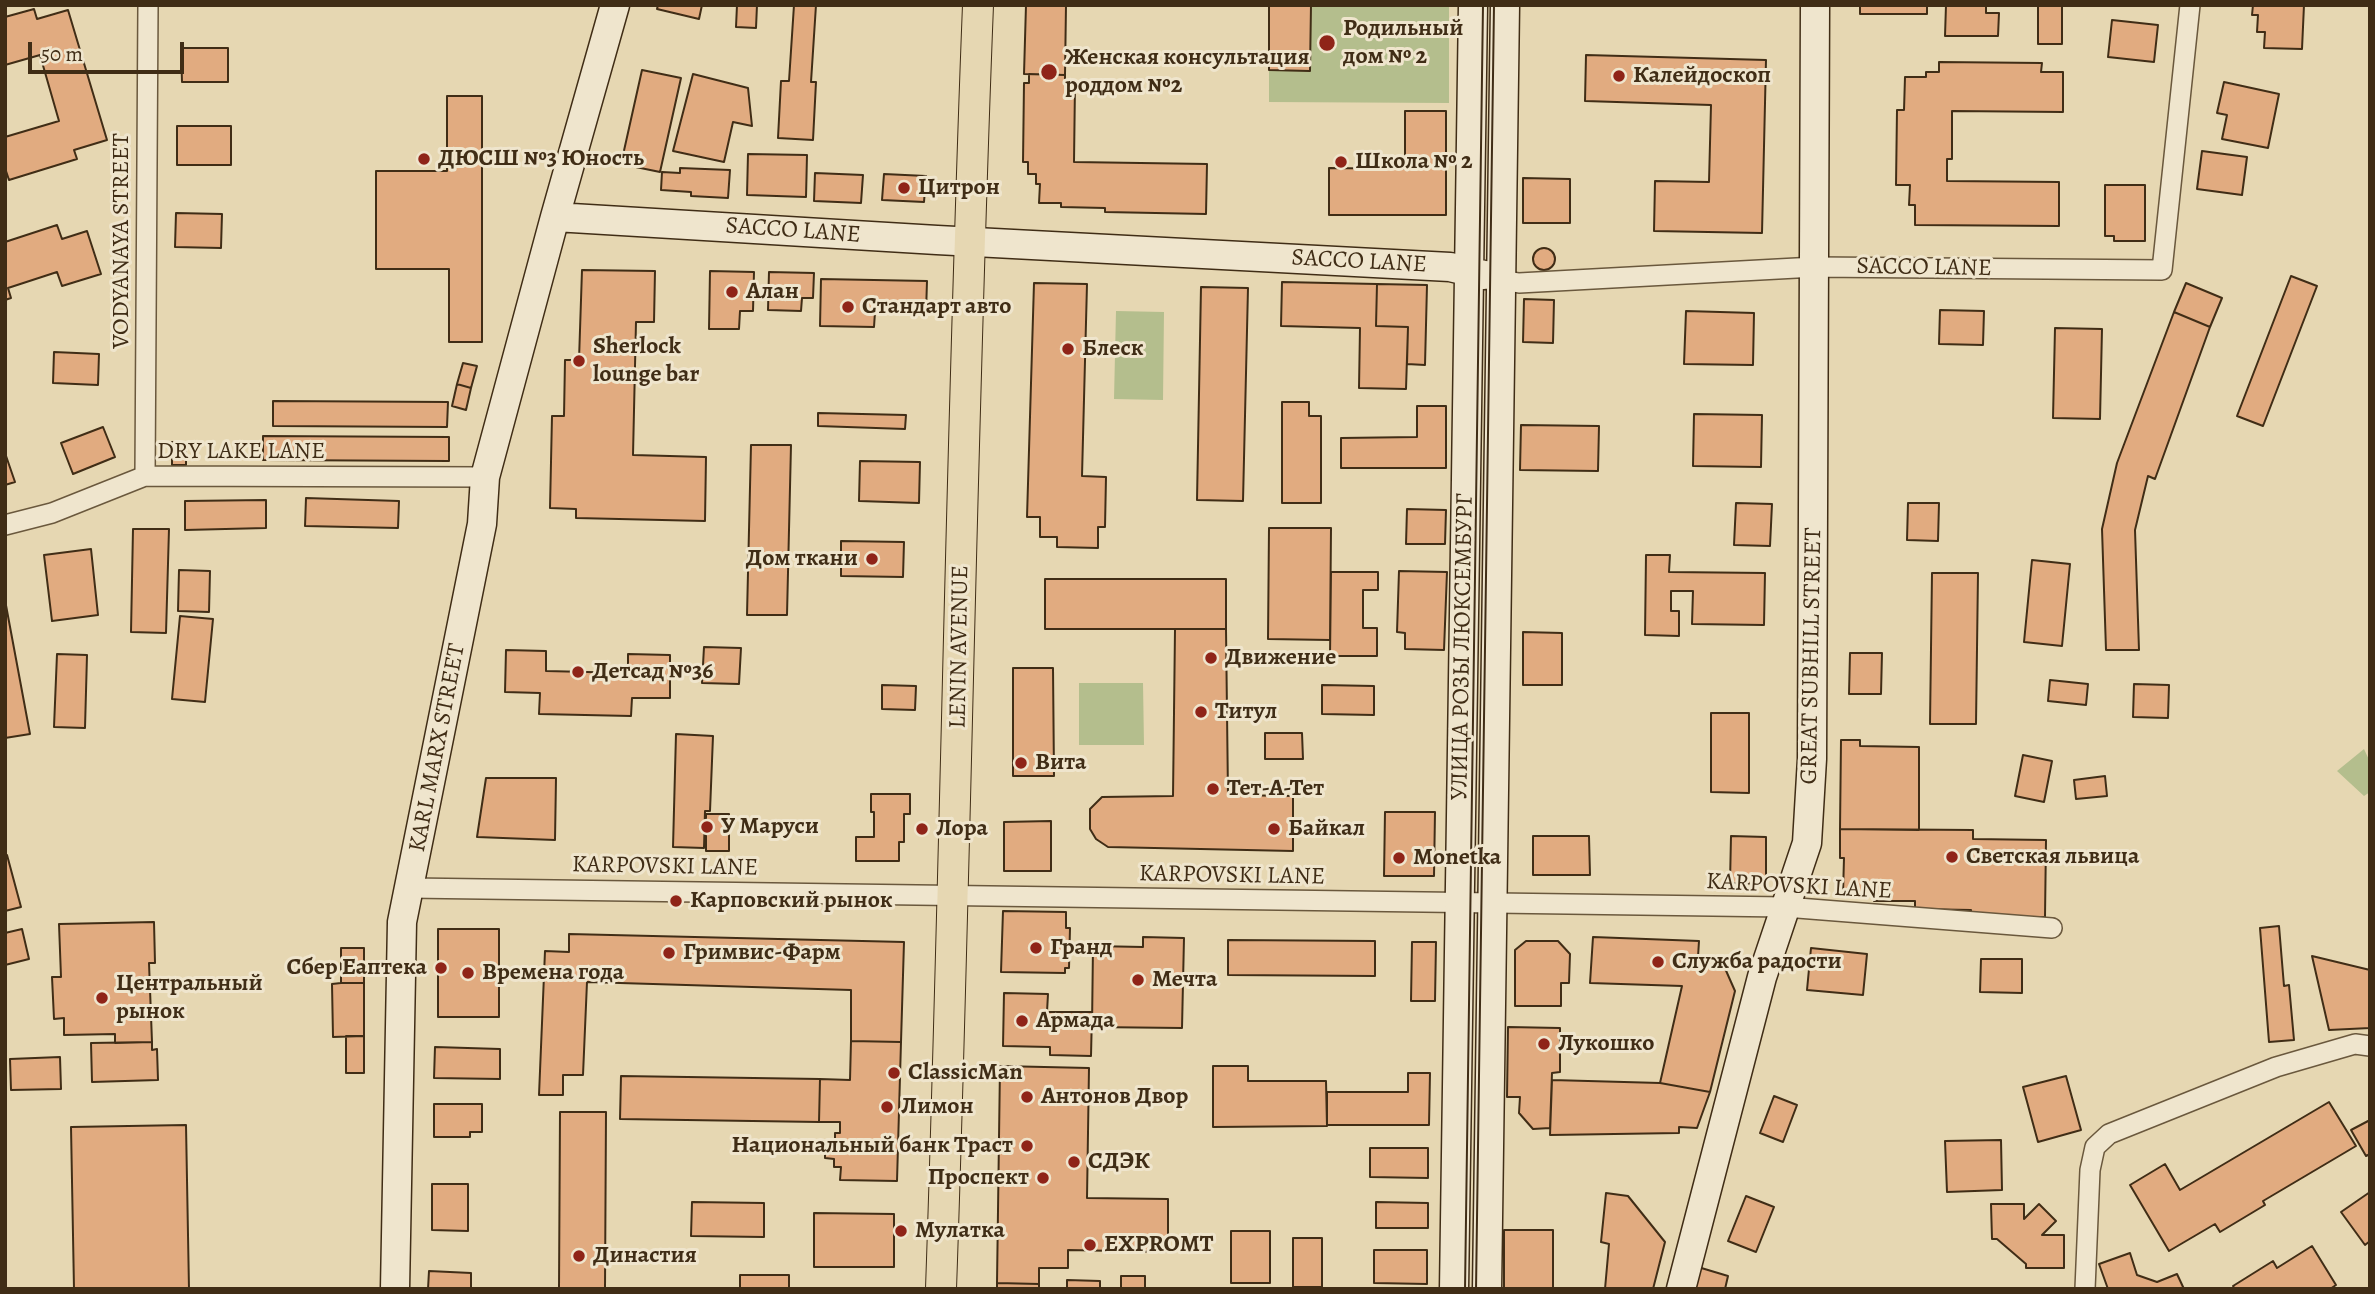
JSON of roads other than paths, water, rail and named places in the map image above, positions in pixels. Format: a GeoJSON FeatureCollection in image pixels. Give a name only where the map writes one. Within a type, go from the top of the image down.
{"type":"FeatureCollection","features":[{"type":"Feature","properties":{"kind":"main road","name":"LENIN AVENUE"},"geometry":{"type":"LineString","coordinates":[[941,1289],[954,897],[969,242],[978,5]]}},
{"type":"Feature","properties":{"kind":"street","name":"VODYANAYA STREET"},"geometry":{"type":"LineString","coordinates":[[145,476],[148,5]]}},
{"type":"Feature","properties":{"kind":"street"},"geometry":{"type":"LineString","coordinates":[[555,217],[615,5]]}},
{"type":"Feature","properties":{"kind":"street","name":"УЛИЦА РОЗЫ ЛЮКСЕМБУРГ"},"geometry":{"type":"LineString","coordinates":[[1454,1289],[1473,5]]}},
{"type":"Feature","properties":{"kind":"street","name":"УЛИЦА РОЗЫ ЛЮКСЕМБУРГ"},"geometry":{"type":"LineString","coordinates":[[1487,1289],[1505,5]]}},
{"type":"Feature","properties":{"kind":"street","name":"GREAT SUBHILL STREET"},"geometry":{"type":"LineString","coordinates":[[1681,1289],[1762,977],[1807,843],[1812,759],[1815,5]]}},
{"type":"Feature","properties":{"kind":"street","name":"SACCO LANE"},"geometry":{"type":"LineString","coordinates":[[555,217],[1450,267],[1520,283],[1815,267],[2162,270],[2190,5]]}},
{"type":"Feature","properties":{"kind":"street","name":"KARL MARX STREET"},"geometry":{"type":"LineString","coordinates":[[395,1289],[402,922],[482,524],[485,477],[555,217]]}},
{"type":"Feature","properties":{"kind":"street","name":"DRY LAKE LANE"},"geometry":{"type":"LineString","coordinates":[[5,525],[52,513],[145,476],[485,477]]}},
{"type":"Feature","properties":{"kind":"street","name":"KARPOVSKI LANE"},"geometry":{"type":"LineString","coordinates":[[410,888],[1786,907],[2052,928]]}},
{"type":"Feature","properties":{"kind":"street"},"geometry":{"type":"LineString","coordinates":[[2085,1289],[2090,1170],[2095,1147],[2109,1134],[2276,1067],[2355,1044],[2370,1046]]}},
{"type":"Feature","properties":{"kind":"tram line"},"geometry":{"type":"LineString","coordinates":[[1465,1289],[1483,5]]}},
{"type":"Feature","properties":{"kind":"tram line"},"geometry":{"type":"LineString","coordinates":[[1476,1289],[1494,5]]}},
{"type":"Feature","properties":{"kind":"place","name":"Родильный дом № 2"},"geometry":{"type":"Point","coordinates":[1327,43]}},
{"type":"Feature","properties":{"kind":"place","name":"Женская консультация роддом №2"},"geometry":{"type":"Point","coordinates":[1049,72]}},
{"type":"Feature","properties":{"kind":"place","name":"Калейдоскоп"},"geometry":{"type":"Point","coordinates":[1619,76]}},
{"type":"Feature","properties":{"kind":"place","name":"ДЮСШ №3 Юность"},"geometry":{"type":"Point","coordinates":[424,159]}},
{"type":"Feature","properties":{"kind":"place","name":"Школа № 2"},"geometry":{"type":"Point","coordinates":[1341,162]}},
{"type":"Feature","properties":{"kind":"place","name":"Цитрон"},"geometry":{"type":"Point","coordinates":[904,188]}},
{"type":"Feature","properties":{"kind":"place","name":"Алан"},"geometry":{"type":"Point","coordinates":[732,292]}},
{"type":"Feature","properties":{"kind":"place","name":"Стандарт авто"},"geometry":{"type":"Point","coordinates":[848,307]}},
{"type":"Feature","properties":{"kind":"place","name":"Блеск"},"geometry":{"type":"Point","coordinates":[1068,349]}},
{"type":"Feature","properties":{"kind":"place","name":"Sherlock lounge bar"},"geometry":{"type":"Point","coordinates":[579,361]}},
{"type":"Feature","properties":{"kind":"place","name":"Дом ткани"},"geometry":{"type":"Point","coordinates":[872,559]}},
{"type":"Feature","properties":{"kind":"place","name":"Движение"},"geometry":{"type":"Point","coordinates":[1211,658]}},
{"type":"Feature","properties":{"kind":"place","name":"Детсад №36"},"geometry":{"type":"Point","coordinates":[578,672]}},
{"type":"Feature","properties":{"kind":"place","name":"Титул"},"geometry":{"type":"Point","coordinates":[1201,712]}},
{"type":"Feature","properties":{"kind":"place","name":"Вита"},"geometry":{"type":"Point","coordinates":[1021,763]}},
{"type":"Feature","properties":{"kind":"place","name":"Тет-А-Тет"},"geometry":{"type":"Point","coordinates":[1213,789]}},
{"type":"Feature","properties":{"kind":"place","name":"У Маруси"},"geometry":{"type":"Point","coordinates":[707,827]}},
{"type":"Feature","properties":{"kind":"place","name":"Лора"},"geometry":{"type":"Point","coordinates":[922,829]}},
{"type":"Feature","properties":{"kind":"place","name":"Байкал"},"geometry":{"type":"Point","coordinates":[1274,829]}},
{"type":"Feature","properties":{"kind":"place","name":"Светская львица"},"geometry":{"type":"Point","coordinates":[1952,857]}},
{"type":"Feature","properties":{"kind":"place","name":"Monetka"},"geometry":{"type":"Point","coordinates":[1399,858]}},
{"type":"Feature","properties":{"kind":"place","name":"Карповский рынок"},"geometry":{"type":"Point","coordinates":[676,901]}},
{"type":"Feature","properties":{"kind":"place","name":"Гранд"},"geometry":{"type":"Point","coordinates":[1036,948]}},
{"type":"Feature","properties":{"kind":"place","name":"Гримвис-Фарм"},"geometry":{"type":"Point","coordinates":[669,953]}},
{"type":"Feature","properties":{"kind":"place","name":"Служба радости"},"geometry":{"type":"Point","coordinates":[1658,962]}},
{"type":"Feature","properties":{"kind":"place","name":"Сбер Еаптека"},"geometry":{"type":"Point","coordinates":[441,968]}},
{"type":"Feature","properties":{"kind":"place","name":"Времена года"},"geometry":{"type":"Point","coordinates":[468,973]}},
{"type":"Feature","properties":{"kind":"place","name":"Мечта"},"geometry":{"type":"Point","coordinates":[1138,980]}},
{"type":"Feature","properties":{"kind":"place","name":"Центральный рынок"},"geometry":{"type":"Point","coordinates":[102,998]}},
{"type":"Feature","properties":{"kind":"place","name":"Армада"},"geometry":{"type":"Point","coordinates":[1022,1021]}},
{"type":"Feature","properties":{"kind":"place","name":"Лукошко"},"geometry":{"type":"Point","coordinates":[1544,1044]}},
{"type":"Feature","properties":{"kind":"place","name":"ClassicMan"},"geometry":{"type":"Point","coordinates":[894,1073]}},
{"type":"Feature","properties":{"kind":"place","name":"Антонов Двор"},"geometry":{"type":"Point","coordinates":[1027,1097]}},
{"type":"Feature","properties":{"kind":"place","name":"Лимон"},"geometry":{"type":"Point","coordinates":[887,1107]}},
{"type":"Feature","properties":{"kind":"place","name":"Национальный банк Траст"},"geometry":{"type":"Point","coordinates":[1027,1146]}},
{"type":"Feature","properties":{"kind":"place","name":"СДЭК"},"geometry":{"type":"Point","coordinates":[1074,1162]}},
{"type":"Feature","properties":{"kind":"place","name":"Проспект"},"geometry":{"type":"Point","coordinates":[1043,1178]}},
{"type":"Feature","properties":{"kind":"place","name":"Мулатка"},"geometry":{"type":"Point","coordinates":[901,1231]}},
{"type":"Feature","properties":{"kind":"place","name":"EXPROMT"},"geometry":{"type":"Point","coordinates":[1090,1245]}},
{"type":"Feature","properties":{"kind":"place","name":"Династия"},"geometry":{"type":"Point","coordinates":[579,1256]}}]}
